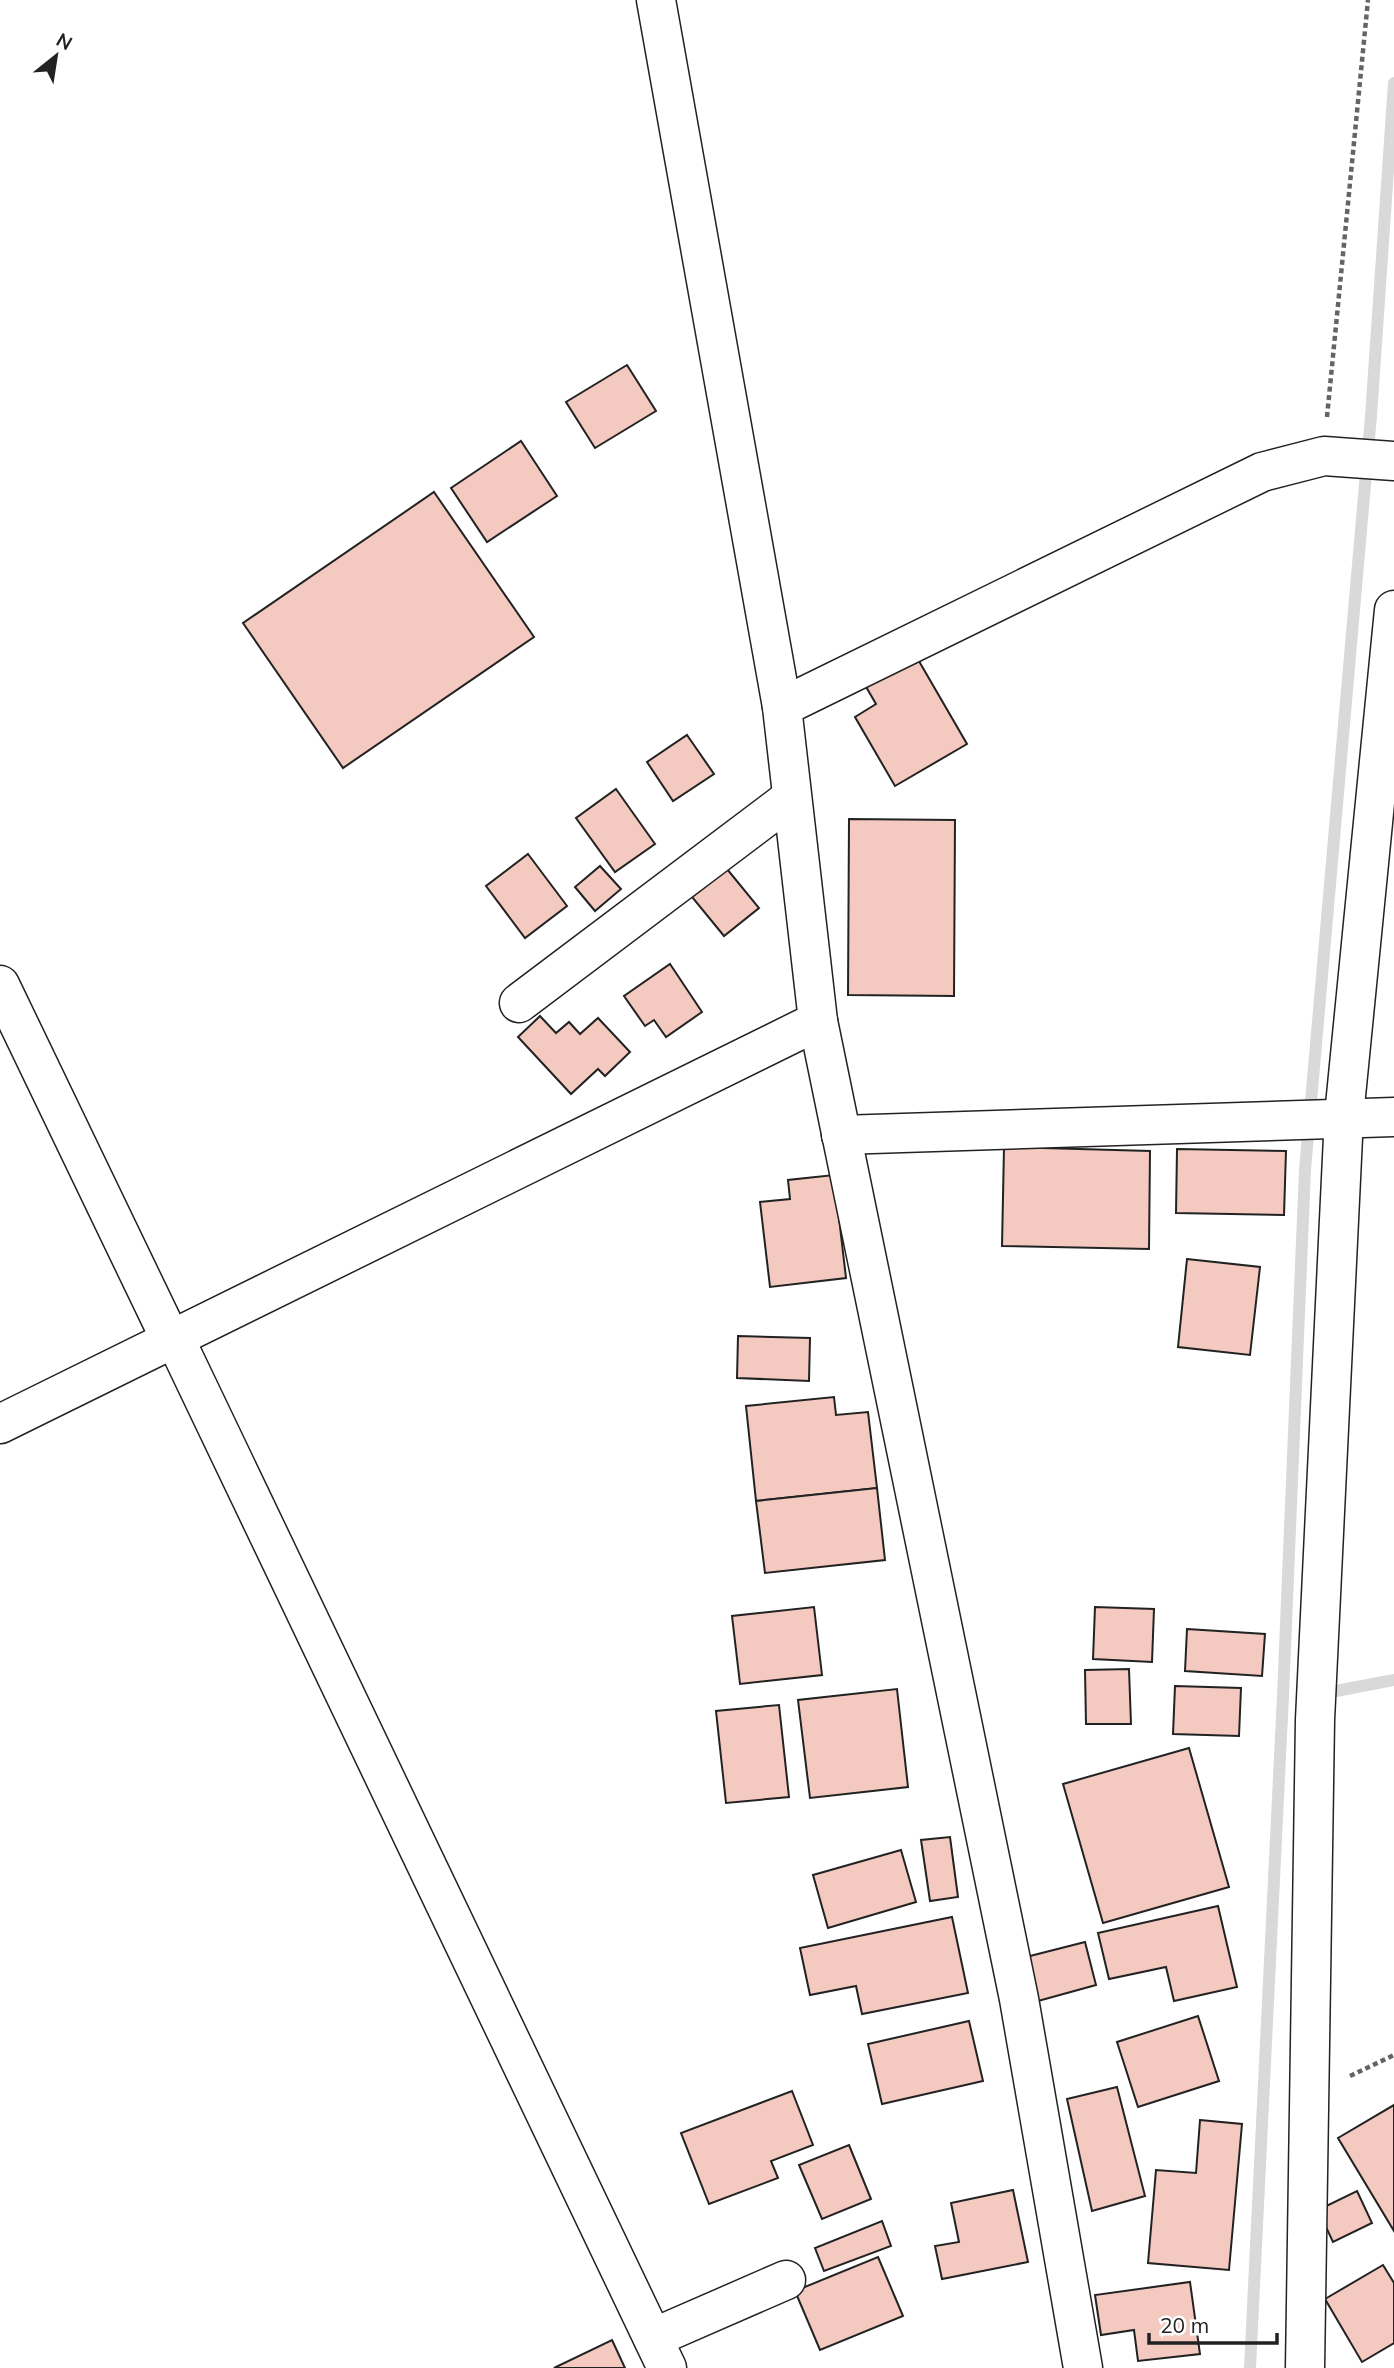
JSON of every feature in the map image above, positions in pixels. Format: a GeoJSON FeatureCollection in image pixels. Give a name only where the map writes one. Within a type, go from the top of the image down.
{"type":"FeatureCollection","features":[{"type":"Feature","properties":{"kind":"street"},"geometry":{"type":"LineString","coordinates":[[656,0],[782,707],[818,1021],[1019,1998],[1083,2368]]}},
{"type":"Feature","properties":{"kind":"street"},"geometry":{"type":"LineString","coordinates":[[782,707],[1262,472],[1328,457],[1387,461]]}},
{"type":"Feature","properties":{"kind":"street"},"geometry":{"type":"LineString","coordinates":[[1304,2368],[1315,1720],[1340,1117],[1394,610]]}},
{"type":"Feature","properties":{"kind":"street"},"geometry":{"type":"LineString","coordinates":[[519,1003],[791,798]]}},
{"type":"Feature","properties":{"kind":"street"},"geometry":{"type":"LineString","coordinates":[[0,985],[166,1330],[175,1339],[660,2353],[786,2280]]}},
{"type":"Feature","properties":{"kind":"street"},"geometry":{"type":"LineString","coordinates":[[0,1424],[818,1021]]}},
{"type":"Feature","properties":{"kind":"street"},"geometry":{"type":"LineString","coordinates":[[841,1135],[1394,1116]]}},
{"type":"Feature","properties":{"kind":"path"},"geometry":{"type":"LineString","coordinates":[[1328,457],[1368,0]]}},
{"type":"Feature","properties":{"kind":"building"},"geometry":{"type":"Polygon","coordinates":[[[627,365],[656,411],[595,448],[566,402],[627,365]]]}},
{"type":"Feature","properties":{"kind":"building"},"geometry":{"type":"Polygon","coordinates":[[[521,441],[557,496],[487,542],[451,488],[521,441]]]}},
{"type":"Feature","properties":{"kind":"building"},"geometry":{"type":"Polygon","coordinates":[[[434,492],[534,637],[343,768],[243,623],[434,492]]]}},
{"type":"Feature","properties":{"kind":"building"},"geometry":{"type":"Polygon","coordinates":[[[916,656],[967,744],[895,786],[855,717],[876,704],[865,685],[916,656]]]}},
{"type":"Feature","properties":{"kind":"building"},"geometry":{"type":"Polygon","coordinates":[[[687,735],[714,774],[673,801],[647,762],[687,735]]]}},
{"type":"Feature","properties":{"kind":"building"},"geometry":{"type":"Polygon","coordinates":[[[616,789],[655,844],[615,872],[576,818],[616,789]]]}},
{"type":"Feature","properties":{"kind":"building"},"geometry":{"type":"Polygon","coordinates":[[[849,819],[955,820],[954,996],[848,995],[849,819]]]}},
{"type":"Feature","properties":{"kind":"building"},"geometry":{"type":"Polygon","coordinates":[[[528,854],[567,906],[525,938],[486,886],[528,854]]]}},
{"type":"Feature","properties":{"kind":"building"},"geometry":{"type":"Polygon","coordinates":[[[600,866],[621,889],[595,911],[575,887],[600,866]]]}},
{"type":"Feature","properties":{"kind":"building"},"geometry":{"type":"Polygon","coordinates":[[[727,869],[759,908],[724,936],[692,897],[727,869]]]}},
{"type":"Feature","properties":{"kind":"building"},"geometry":{"type":"Polygon","coordinates":[[[670,964],[702,1012],[666,1037],[654,1020],[645,1026],[624,996],[670,964]]]}},
{"type":"Feature","properties":{"kind":"building"},"geometry":{"type":"Polygon","coordinates":[[[540,1016],[556,1033],[569,1022],[580,1034],[598,1018],[630,1052],[605,1076],[598,1069],[571,1094],[518,1037],[540,1016]]]}},
{"type":"Feature","properties":{"kind":"building"},"geometry":{"type":"Polygon","coordinates":[[[1004,1147],[1150,1151],[1149,1249],[1002,1246],[1004,1147]]]}},
{"type":"Feature","properties":{"kind":"building"},"geometry":{"type":"Polygon","coordinates":[[[1177,1149],[1286,1151],[1284,1215],[1176,1213],[1177,1149]]]}},
{"type":"Feature","properties":{"kind":"building"},"geometry":{"type":"Polygon","coordinates":[[[834,1175],[846,1278],[770,1287],[760,1202],[790,1199],[788,1180],[834,1175]]]}},
{"type":"Feature","properties":{"kind":"building"},"geometry":{"type":"Polygon","coordinates":[[[1187,1259],[1260,1267],[1250,1355],[1178,1347],[1187,1259]]]}},
{"type":"Feature","properties":{"kind":"building"},"geometry":{"type":"Polygon","coordinates":[[[738,1336],[810,1338],[809,1381],[737,1378],[738,1336]]]}},
{"type":"Feature","properties":{"kind":"building"},"geometry":{"type":"Polygon","coordinates":[[[834,1397],[836,1415],[868,1412],[877,1488],[756,1501],[746,1406],[834,1397]]]}},
{"type":"Feature","properties":{"kind":"building"},"geometry":{"type":"Polygon","coordinates":[[[877,1488],[885,1560],[765,1573],[756,1501],[877,1488]]]}},
{"type":"Feature","properties":{"kind":"building"},"geometry":{"type":"Polygon","coordinates":[[[814,1607],[822,1675],[740,1684],[732,1616],[814,1607]]]}},
{"type":"Feature","properties":{"kind":"building"},"geometry":{"type":"Polygon","coordinates":[[[1095,1607],[1154,1609],[1152,1662],[1093,1659],[1095,1607]]]}},
{"type":"Feature","properties":{"kind":"building"},"geometry":{"type":"Polygon","coordinates":[[[1187,1629],[1265,1634],[1262,1676],[1185,1671],[1187,1629]]]}},
{"type":"Feature","properties":{"kind":"building"},"geometry":{"type":"Polygon","coordinates":[[[1129,1669],[1131,1724],[1086,1724],[1085,1670],[1129,1669]]]}},
{"type":"Feature","properties":{"kind":"building"},"geometry":{"type":"Polygon","coordinates":[[[1175,1686],[1241,1688],[1239,1736],[1173,1734],[1175,1686]]]}},
{"type":"Feature","properties":{"kind":"building"},"geometry":{"type":"Polygon","coordinates":[[[897,1689],[908,1787],[810,1798],[798,1700],[897,1689]]]}},
{"type":"Feature","properties":{"kind":"building"},"geometry":{"type":"Polygon","coordinates":[[[779,1705],[789,1797],[726,1803],[716,1711],[779,1705]]]}},
{"type":"Feature","properties":{"kind":"building"},"geometry":{"type":"Polygon","coordinates":[[[1189,1748],[1229,1887],[1103,1923],[1063,1784],[1189,1748]]]}},
{"type":"Feature","properties":{"kind":"building"},"geometry":{"type":"Polygon","coordinates":[[[950,1837],[958,1897],[930,1901],[921,1840],[950,1837]]]}},
{"type":"Feature","properties":{"kind":"building"},"geometry":{"type":"Polygon","coordinates":[[[901,1850],[916,1902],[828,1928],[813,1875],[901,1850]]]}},
{"type":"Feature","properties":{"kind":"building"},"geometry":{"type":"Polygon","coordinates":[[[1218,1906],[1237,1987],[1174,2001],[1166,1967],[1109,1979],[1098,1933],[1218,1906]]]}},
{"type":"Feature","properties":{"kind":"building"},"geometry":{"type":"Polygon","coordinates":[[[952,1917],[968,1993],[862,2014],[856,1986],[810,1995],[800,1948],[952,1917]]]}},
{"type":"Feature","properties":{"kind":"building"},"geometry":{"type":"Polygon","coordinates":[[[1085,1942],[1096,1985],[1038,2001],[1026,1957],[1085,1942]]]}},
{"type":"Feature","properties":{"kind":"building"},"geometry":{"type":"Polygon","coordinates":[[[1198,2016],[1219,2081],[1138,2107],[1117,2042],[1198,2016]]]}},
{"type":"Feature","properties":{"kind":"building"},"geometry":{"type":"Polygon","coordinates":[[[969,2021],[983,2081],[882,2104],[868,2044],[969,2021]]]}},
{"type":"Feature","properties":{"kind":"building"},"geometry":{"type":"Polygon","coordinates":[[[1117,2087],[1145,2196],[1092,2211],[1067,2099],[1117,2087]]]}},
{"type":"Feature","properties":{"kind":"building"},"geometry":{"type":"Polygon","coordinates":[[[792,2091],[813,2145],[771,2161],[778,2178],[709,2204],[681,2133],[792,2091]]]}},
{"type":"Feature","properties":{"kind":"building"},"geometry":{"type":"Polygon","coordinates":[[[1394,2105],[1394,2231],[1338,2138],[1394,2105]]]}},
{"type":"Feature","properties":{"kind":"building"},"geometry":{"type":"Polygon","coordinates":[[[1200,2120],[1242,2124],[1229,2270],[1148,2263],[1156,2170],[1196,2173],[1200,2120]]]}},
{"type":"Feature","properties":{"kind":"building"},"geometry":{"type":"Polygon","coordinates":[[[849,2145],[871,2199],[822,2219],[799,2165],[849,2145]]]}},
{"type":"Feature","properties":{"kind":"building"},"geometry":{"type":"Polygon","coordinates":[[[1013,2190],[1028,2262],[942,2279],[935,2246],[959,2242],[951,2203],[1013,2190]]]}},
{"type":"Feature","properties":{"kind":"building"},"geometry":{"type":"Polygon","coordinates":[[[1357,2191],[1372,2223],[1333,2242],[1318,2210],[1357,2191]]]}},
{"type":"Feature","properties":{"kind":"building"},"geometry":{"type":"Polygon","coordinates":[[[882,2221],[891,2246],[824,2271],[815,2248],[882,2221]]]}},
{"type":"Feature","properties":{"kind":"building"},"geometry":{"type":"Polygon","coordinates":[[[878,2257],[903,2316],[820,2350],[795,2291],[878,2257]]]}},
{"type":"Feature","properties":{"kind":"building"},"geometry":{"type":"Polygon","coordinates":[[[1383,2265],[1394,2283],[1394,2343],[1362,2362],[1325,2299],[1383,2265]]]}},
{"type":"Feature","properties":{"kind":"building"},"geometry":{"type":"Polygon","coordinates":[[[1190,2282],[1200,2354],[1138,2361],[1134,2330],[1101,2335],[1095,2295],[1190,2282]]]}},
{"type":"Feature","properties":{"kind":"building"},"geometry":{"type":"Polygon","coordinates":[[[612,2340],[625,2368],[554,2368],[612,2340]]]}},
{"type":"Feature","properties":{"kind":"waterway"},"geometry":{"type":"LineString","coordinates":[[1250,2368],[1283,1696],[1305,1170],[1371,416],[1394,83]]}},
{"type":"Feature","properties":{"kind":"waterway"},"geometry":{"type":"LineString","coordinates":[[1336,1691],[1394,1680]]}}]}
